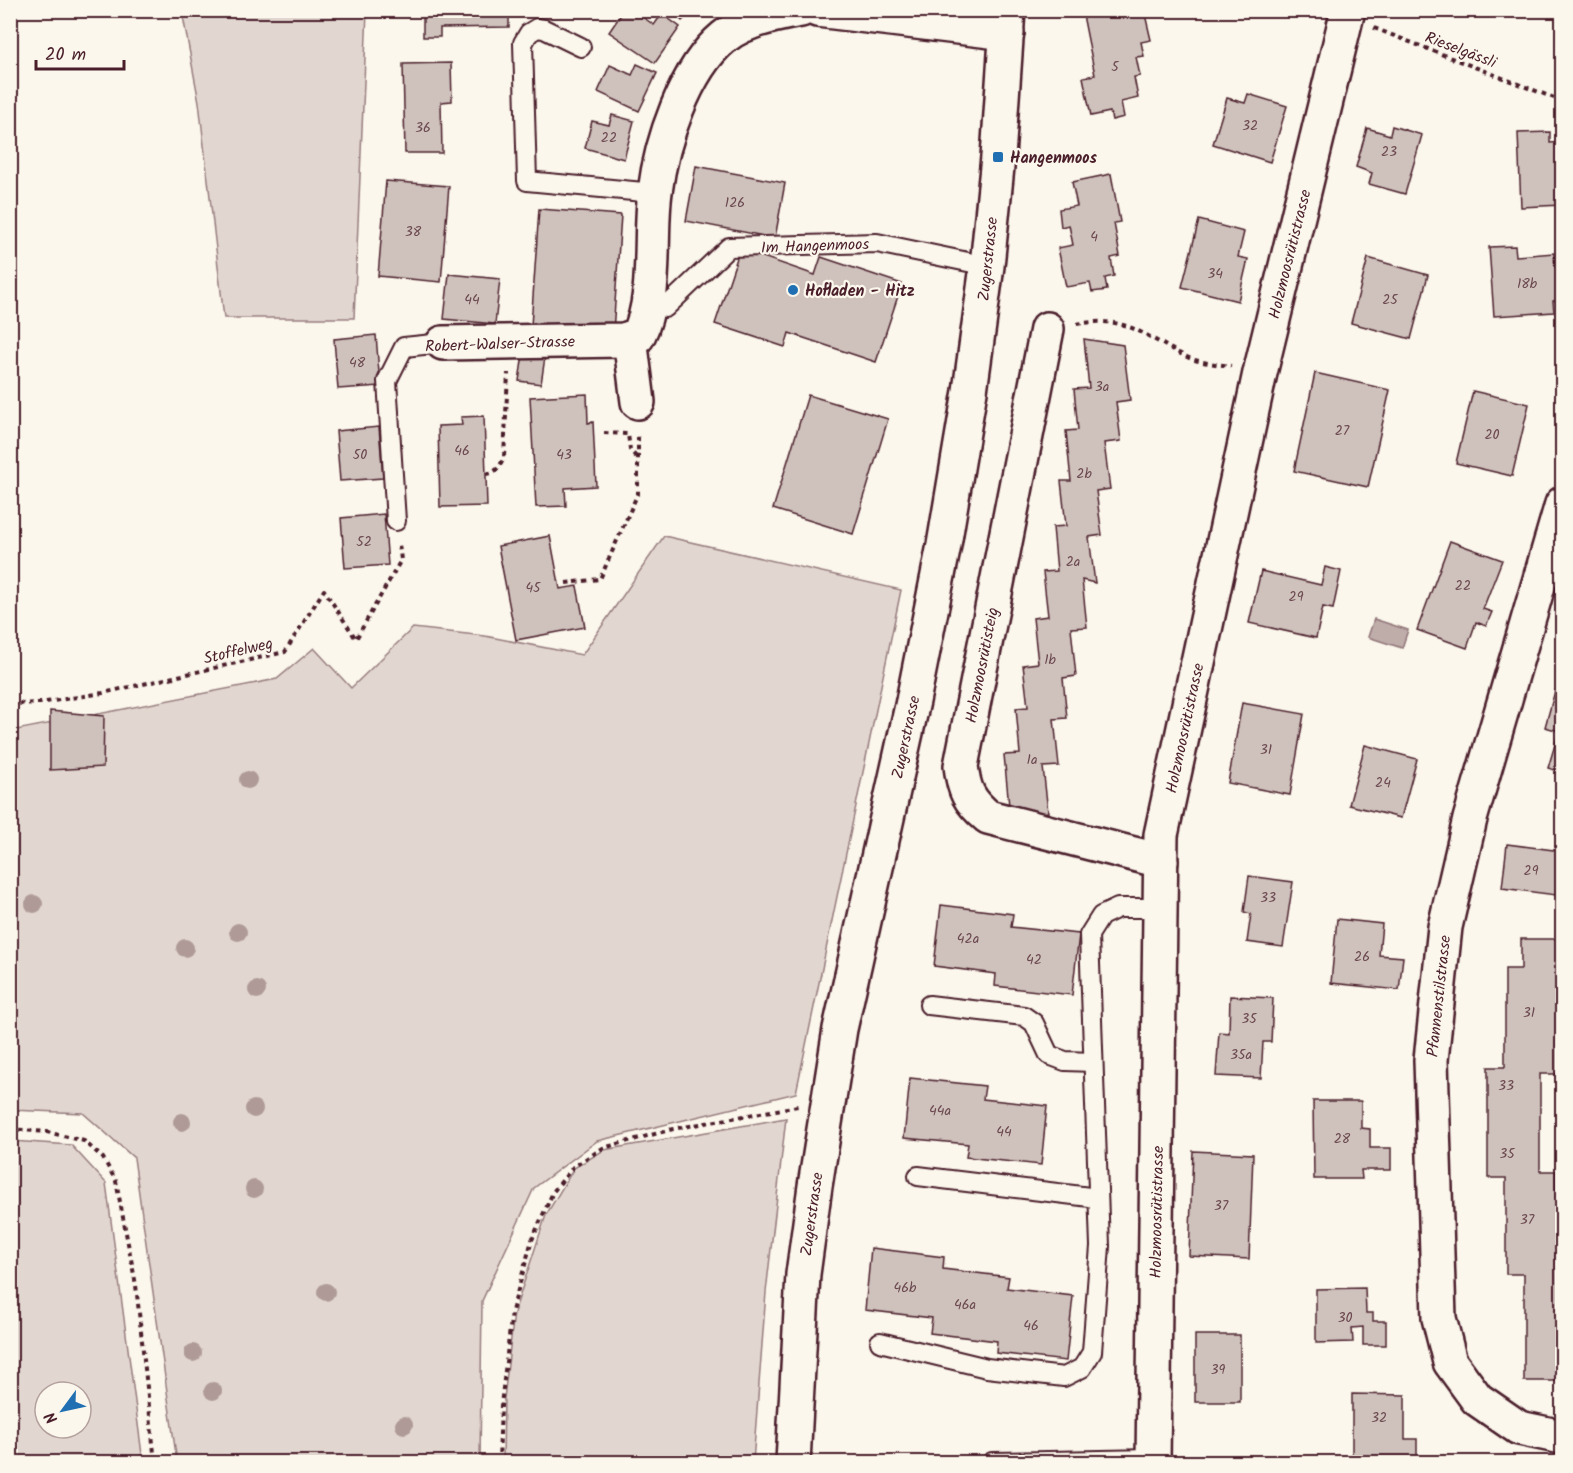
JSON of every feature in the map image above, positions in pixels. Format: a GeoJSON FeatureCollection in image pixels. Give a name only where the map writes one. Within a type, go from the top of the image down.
{"type":"FeatureCollection","features":[{"type":"Feature","properties":{"kind":"street"},"geometry":{"type":"LineString","coordinates":[[638,402],[630,338],[638,336],[645,321],[653,244],[654,192],[668,135],[687,84],[705,56],[725,36],[778,14],[801,10]]}},
{"type":"Feature","properties":{"kind":"street"},"geometry":{"type":"LineString","coordinates":[[817,10],[1007,22]]}},
{"type":"Feature","properties":{"kind":"street","name":"Holzmoosrütistrasse"},"geometry":{"type":"LineString","coordinates":[[1153,1461],[1161,835],[1260,373],[1347,14]]}},
{"type":"Feature","properties":{"kind":"street","name":"Zugerstrasse"},"geometry":{"type":"LineString","coordinates":[[793,1462],[803,1274],[827,1109],[840,1029],[913,701],[944,545],[970,391],[987,266],[1007,22]]}},
{"type":"Feature","properties":{"kind":"street","name":"Holzmoosrütisteig"},"geometry":{"type":"LineString","coordinates":[[1047,329],[961,766],[963,785],[973,805],[988,817],[1161,861]]}},
{"type":"Feature","properties":{"kind":"street","name":"Robert-Walser-Strasse"},"geometry":{"type":"LineString","coordinates":[[443,343],[623,340],[630,338]]}},
{"type":"Feature","properties":{"kind":"street","name":"Pfannenstilstrasse"},"geometry":{"type":"LineString","coordinates":[[1563,504],[1470,819],[1447,916],[1431,1060],[1439,1318],[1450,1362],[1478,1399],[1519,1428],[1563,1437]]}},
{"type":"Feature","properties":{"kind":"lane"},"geometry":{"type":"LineString","coordinates":[[581,48],[544,29],[537,28],[529,33],[523,43],[527,182],[654,192]]}},
{"type":"Feature","properties":{"kind":"lane","name":"Im Hangenmoos"},"geometry":{"type":"LineString","coordinates":[[665,308],[729,247],[877,243],[987,266]]}},
{"type":"Feature","properties":{"kind":"lane","name":"Robert-Walser-Strasse"},"geometry":{"type":"LineString","coordinates":[[396,520],[387,381],[404,347],[443,343]]}},
{"type":"Feature","properties":{"kind":"lane"},"geometry":{"type":"LineString","coordinates":[[880,1342],[987,1368],[1064,1377],[1082,1368],[1092,1352],[1100,1246],[1089,935],[1101,916],[1118,908],[1160,908]]}},
{"type":"Feature","properties":{"kind":"lane"},"geometry":{"type":"LineString","coordinates":[[929,1005],[1024,1016],[1034,1023],[1049,1055],[1065,1061],[1094,1062]]}},
{"type":"Feature","properties":{"kind":"lane"},"geometry":{"type":"LineString","coordinates":[[918,1176],[1098,1198]]}},
{"type":"Feature","properties":{"kind":"lane"},"geometry":{"type":"LineString","coordinates":[[992,1462],[1153,1461]]}},
{"type":"Feature","properties":{"kind":"path","name":"Rieselgässli"},"geometry":{"type":"LineString","coordinates":[[1347,14],[1563,101]]}},
{"type":"Feature","properties":{"kind":"path"},"geometry":{"type":"LineString","coordinates":[[1047,329],[1098,320],[1130,326],[1188,358],[1238,368]]}},
{"type":"Feature","properties":{"kind":"path"},"geometry":{"type":"LineString","coordinates":[[486,474],[493,473],[500,467],[504,457],[509,342]]}},
{"type":"Feature","properties":{"kind":"path"},"geometry":{"type":"LineString","coordinates":[[566,583],[600,579],[638,493],[638,402]]}},
{"type":"Feature","properties":{"kind":"path"},"geometry":{"type":"LineString","coordinates":[[604,433],[628,434],[630,450],[638,459]]}},
{"type":"Feature","properties":{"kind":"path","name":"Stoffelweg"},"geometry":{"type":"LineString","coordinates":[[10,705],[40,703],[103,693],[285,652],[324,590],[356,639],[401,560],[396,520]]}},
{"type":"Feature","properties":{"kind":"path"},"geometry":{"type":"LineString","coordinates":[[499,1462],[501,1405],[512,1311],[532,1240],[553,1192],[573,1167],[603,1148],[673,1129],[800,1105],[827,1109]]}},
{"type":"Feature","properties":{"kind":"path"},"geometry":{"type":"LineString","coordinates":[[10,1130],[47,1132],[84,1141],[103,1158],[116,1181],[136,1285],[155,1462]]}},
{"type":"Feature","properties":{"kind":"shaded area"},"geometry":{"type":"Polygon","coordinates":[[[182,11],[367,11],[354,318],[224,318],[199,102],[182,11]]]}},
{"type":"Feature","properties":{"kind":"shaded area"},"geometry":{"type":"Polygon","coordinates":[[[664,536],[901,590],[796,1093],[597,1141],[534,1188],[482,1301],[480,1462],[177,1462],[134,1158],[83,1113],[11,1110],[11,731],[277,679],[314,648],[351,688],[413,628],[485,636],[582,655],[664,536]]]}},
{"type":"Feature","properties":{"kind":"shaded area"},"geometry":{"type":"Polygon","coordinates":[[[1374,619],[1408,630],[1402,648],[1368,637],[1374,619]]]}},
{"type":"Feature","properties":{"kind":"shaded area"},"geometry":{"type":"Polygon","coordinates":[[[786,1118],[766,1292],[753,1462],[503,1462],[504,1399],[514,1313],[546,1215],[574,1168],[604,1150],[786,1118]]]}},
{"type":"Feature","properties":{"kind":"shaded area"},"geometry":{"type":"Polygon","coordinates":[[[11,1141],[71,1145],[106,1183],[143,1462],[11,1462],[11,1141]]]}},
{"type":"Feature","properties":{"kind":"building"},"geometry":{"type":"Polygon","coordinates":[[[423,10],[509,10],[509,27],[440,28],[440,37],[423,37],[423,10]]]}},
{"type":"Feature","properties":{"kind":"building"},"geometry":{"type":"Polygon","coordinates":[[[624,10],[633,10],[654,25],[662,14],[680,27],[655,63],[609,32],[624,10]]]}},
{"type":"Feature","properties":{"kind":"building"},"geometry":{"type":"Polygon","coordinates":[[[672,10],[693,10],[682,21],[672,10]]]}},
{"type":"Feature","properties":{"kind":"building"},"geometry":{"type":"Polygon","coordinates":[[[1082,10],[1144,10],[1151,40],[1141,42],[1144,56],[1136,57],[1140,76],[1134,77],[1138,98],[1121,102],[1124,117],[1112,120],[1110,112],[1091,116],[1083,77],[1095,75],[1082,10]]]}},
{"type":"Feature","properties":{"kind":"building"},"geometry":{"type":"Polygon","coordinates":[[[451,63],[452,101],[441,102],[442,153],[405,153],[403,64],[451,63]]]}},
{"type":"Feature","properties":{"kind":"building"},"geometry":{"type":"Polygon","coordinates":[[[637,64],[657,73],[639,111],[598,92],[610,65],[632,75],[637,64]]]}},
{"type":"Feature","properties":{"kind":"building"},"geometry":{"type":"Polygon","coordinates":[[[1248,94],[1287,106],[1270,162],[1213,144],[1227,98],[1245,103],[1248,94]]]}},
{"type":"Feature","properties":{"kind":"building"},"geometry":{"type":"Polygon","coordinates":[[[612,115],[634,121],[624,159],[585,148],[592,121],[609,125],[612,115]]]}},
{"type":"Feature","properties":{"kind":"building"},"geometry":{"type":"Polygon","coordinates":[[[1392,126],[1422,135],[1405,194],[1369,184],[1372,173],[1356,167],[1367,128],[1390,135],[1392,126]]]}},
{"type":"Feature","properties":{"kind":"building"},"geometry":{"type":"Polygon","coordinates":[[[1550,132],[1550,143],[1562,142],[1562,205],[1521,207],[1518,133],[1550,132]]]}},
{"type":"Feature","properties":{"kind":"building"},"geometry":{"type":"Polygon","coordinates":[[[696,166],[785,183],[775,238],[686,221],[696,166]]]}},
{"type":"Feature","properties":{"kind":"building"},"geometry":{"type":"Polygon","coordinates":[[[1111,174],[1120,222],[1114,223],[1120,256],[1111,258],[1114,276],[1105,278],[1107,290],[1092,292],[1090,283],[1066,287],[1058,248],[1073,245],[1069,225],[1061,227],[1059,209],[1077,206],[1072,182],[1111,174]]]}},
{"type":"Feature","properties":{"kind":"building"},"geometry":{"type":"Polygon","coordinates":[[[386,181],[449,186],[441,282],[378,276],[386,181]]]}},
{"type":"Feature","properties":{"kind":"building"},"geometry":{"type":"Polygon","coordinates":[[[539,209],[621,215],[613,332],[531,326],[539,209]]]}},
{"type":"Feature","properties":{"kind":"building"},"geometry":{"type":"Polygon","coordinates":[[[1199,220],[1244,232],[1238,257],[1248,259],[1238,301],[1182,287],[1199,220]]]}},
{"type":"Feature","properties":{"kind":"building"},"geometry":{"type":"Polygon","coordinates":[[[1515,246],[1516,256],[1554,253],[1555,267],[1562,266],[1562,300],[1553,301],[1554,312],[1494,316],[1489,247],[1515,246]]]}},
{"type":"Feature","properties":{"kind":"building"},"geometry":{"type":"Polygon","coordinates":[[[740,249],[815,275],[821,257],[902,284],[876,362],[789,333],[785,347],[715,324],[740,249]]]}},
{"type":"Feature","properties":{"kind":"building"},"geometry":{"type":"Polygon","coordinates":[[[1368,258],[1428,275],[1411,339],[1351,323],[1368,258]]]}},
{"type":"Feature","properties":{"kind":"building"},"geometry":{"type":"Polygon","coordinates":[[[449,274],[500,279],[495,324],[444,319],[449,274]]]}},
{"type":"Feature","properties":{"kind":"building"},"geometry":{"type":"Polygon","coordinates":[[[376,335],[380,386],[338,389],[334,339],[376,335]]]}},
{"type":"Feature","properties":{"kind":"building"},"geometry":{"type":"Polygon","coordinates":[[[1084,339],[1123,345],[1130,400],[1116,402],[1121,441],[1104,443],[1110,489],[1096,491],[1102,535],[1089,537],[1095,583],[1082,580],[1087,627],[1071,628],[1076,676],[1063,678],[1067,718],[1054,719],[1059,766],[1043,767],[1048,812],[1010,816],[1004,755],[1020,754],[1016,708],[1028,707],[1023,665],[1038,663],[1033,618],[1048,616],[1043,572],[1057,571],[1053,527],[1066,526],[1061,481],[1071,481],[1066,431],[1078,430],[1074,389],[1089,388],[1084,339]]]}},
{"type":"Feature","properties":{"kind":"building"},"geometry":{"type":"Polygon","coordinates":[[[523,354],[545,357],[541,384],[519,381],[523,354]]]}},
{"type":"Feature","properties":{"kind":"building"},"geometry":{"type":"Polygon","coordinates":[[[1315,373],[1390,390],[1368,487],[1294,471],[1315,373]]]}},
{"type":"Feature","properties":{"kind":"building"},"geometry":{"type":"Polygon","coordinates":[[[1473,391],[1529,404],[1512,476],[1456,463],[1473,391]]]}},
{"type":"Feature","properties":{"kind":"building"},"geometry":{"type":"Polygon","coordinates":[[[587,394],[588,423],[593,422],[596,486],[565,488],[566,506],[536,507],[530,397],[587,394]]]}},
{"type":"Feature","properties":{"kind":"building"},"geometry":{"type":"Polygon","coordinates":[[[808,395],[888,419],[853,534],[773,509],[808,395]]]}},
{"type":"Feature","properties":{"kind":"building"},"geometry":{"type":"Polygon","coordinates":[[[484,416],[487,506],[440,507],[438,426],[462,425],[461,417],[484,416]]]}},
{"type":"Feature","properties":{"kind":"building"},"geometry":{"type":"Polygon","coordinates":[[[379,427],[383,478],[340,481],[336,431],[379,427]]]}},
{"type":"Feature","properties":{"kind":"building"},"geometry":{"type":"Polygon","coordinates":[[[384,514],[388,565],[345,568],[341,518],[384,514]]]}},
{"type":"Feature","properties":{"kind":"building"},"geometry":{"type":"Polygon","coordinates":[[[550,536],[560,589],[577,586],[585,627],[516,640],[498,546],[550,536]]]}},
{"type":"Feature","properties":{"kind":"building"},"geometry":{"type":"Polygon","coordinates":[[[1450,541],[1502,560],[1483,609],[1492,612],[1486,626],[1476,622],[1467,648],[1417,630],[1450,541]]]}},
{"type":"Feature","properties":{"kind":"building"},"geometry":{"type":"Polygon","coordinates":[[[1325,567],[1341,571],[1333,609],[1323,607],[1316,638],[1249,623],[1261,571],[1321,585],[1325,567]]]}},
{"type":"Feature","properties":{"kind":"building"},"geometry":{"type":"Polygon","coordinates":[[[1555,691],[1562,693],[1562,772],[1548,768],[1559,731],[1545,727],[1555,691]]]}},
{"type":"Feature","properties":{"kind":"building"},"geometry":{"type":"Polygon","coordinates":[[[1242,703],[1304,714],[1290,795],[1228,783],[1242,703]]]}},
{"type":"Feature","properties":{"kind":"building"},"geometry":{"type":"Polygon","coordinates":[[[50,711],[104,716],[103,767],[50,770],[50,711]]]}},
{"type":"Feature","properties":{"kind":"building"},"geometry":{"type":"Polygon","coordinates":[[[1365,745],[1417,759],[1401,818],[1349,805],[1365,745]]]}},
{"type":"Feature","properties":{"kind":"building"},"geometry":{"type":"Polygon","coordinates":[[[1507,844],[1561,851],[1556,895],[1502,888],[1507,844]]]}},
{"type":"Feature","properties":{"kind":"building"},"geometry":{"type":"Polygon","coordinates":[[[1249,876],[1293,882],[1283,947],[1247,942],[1251,914],[1244,912],[1249,876]]]}},
{"type":"Feature","properties":{"kind":"building"},"geometry":{"type":"Polygon","coordinates":[[[941,905],[1013,914],[1011,927],[1079,934],[1072,995],[995,986],[996,974],[934,966],[941,905]]]}},
{"type":"Feature","properties":{"kind":"building"},"geometry":{"type":"Polygon","coordinates":[[[1337,919],[1382,924],[1379,955],[1403,957],[1399,990],[1331,983],[1337,919]]]}},
{"type":"Feature","properties":{"kind":"building"},"geometry":{"type":"Polygon","coordinates":[[[1521,939],[1562,939],[1562,1074],[1540,1074],[1540,1171],[1556,1171],[1556,1259],[1562,1259],[1562,1381],[1524,1381],[1524,1274],[1506,1274],[1506,1178],[1488,1178],[1488,1067],[1505,1067],[1505,969],[1521,969],[1521,939]]]}},
{"type":"Feature","properties":{"kind":"building"},"geometry":{"type":"Polygon","coordinates":[[[1230,996],[1273,998],[1271,1042],[1263,1042],[1261,1078],[1216,1076],[1219,1032],[1229,1033],[1230,996]]]}},
{"type":"Feature","properties":{"kind":"building"},"geometry":{"type":"Polygon","coordinates":[[[910,1078],[985,1086],[983,1099],[1047,1106],[1041,1165],[966,1157],[968,1144],[904,1138],[910,1078]]]}},
{"type":"Feature","properties":{"kind":"building"},"geometry":{"type":"Polygon","coordinates":[[[1313,1101],[1361,1101],[1361,1128],[1370,1129],[1370,1148],[1391,1148],[1391,1170],[1361,1170],[1362,1179],[1314,1179],[1313,1101]]]}},
{"type":"Feature","properties":{"kind":"building"},"geometry":{"type":"Polygon","coordinates":[[[1193,1151],[1253,1154],[1249,1259],[1189,1256],[1193,1151]]]}},
{"type":"Feature","properties":{"kind":"building"},"geometry":{"type":"Polygon","coordinates":[[[871,1248],[944,1257],[943,1269],[1009,1277],[1007,1288],[1073,1296],[1066,1361],[996,1353],[997,1341],[930,1333],[932,1318],[865,1310],[871,1248]]]}},
{"type":"Feature","properties":{"kind":"building"},"geometry":{"type":"Polygon","coordinates":[[[1365,1288],[1366,1313],[1373,1313],[1373,1321],[1386,1321],[1386,1345],[1363,1345],[1363,1327],[1352,1328],[1353,1342],[1316,1343],[1316,1289],[1365,1288]]]}},
{"type":"Feature","properties":{"kind":"building"},"geometry":{"type":"Polygon","coordinates":[[[1195,1335],[1240,1335],[1240,1402],[1195,1402],[1195,1335]]]}},
{"type":"Feature","properties":{"kind":"building"},"geometry":{"type":"Polygon","coordinates":[[[1352,1394],[1405,1395],[1405,1439],[1417,1439],[1417,1462],[1352,1462],[1352,1394]]]}},
{"type":"Feature","properties":{"kind":"place","name":"Hangenmoos"},"geometry":{"type":"Point","coordinates":[998,157]}},
{"type":"Feature","properties":{"kind":"place","name":"Hofladen - Hitz"},"geometry":{"type":"Point","coordinates":[793,290]}}]}
